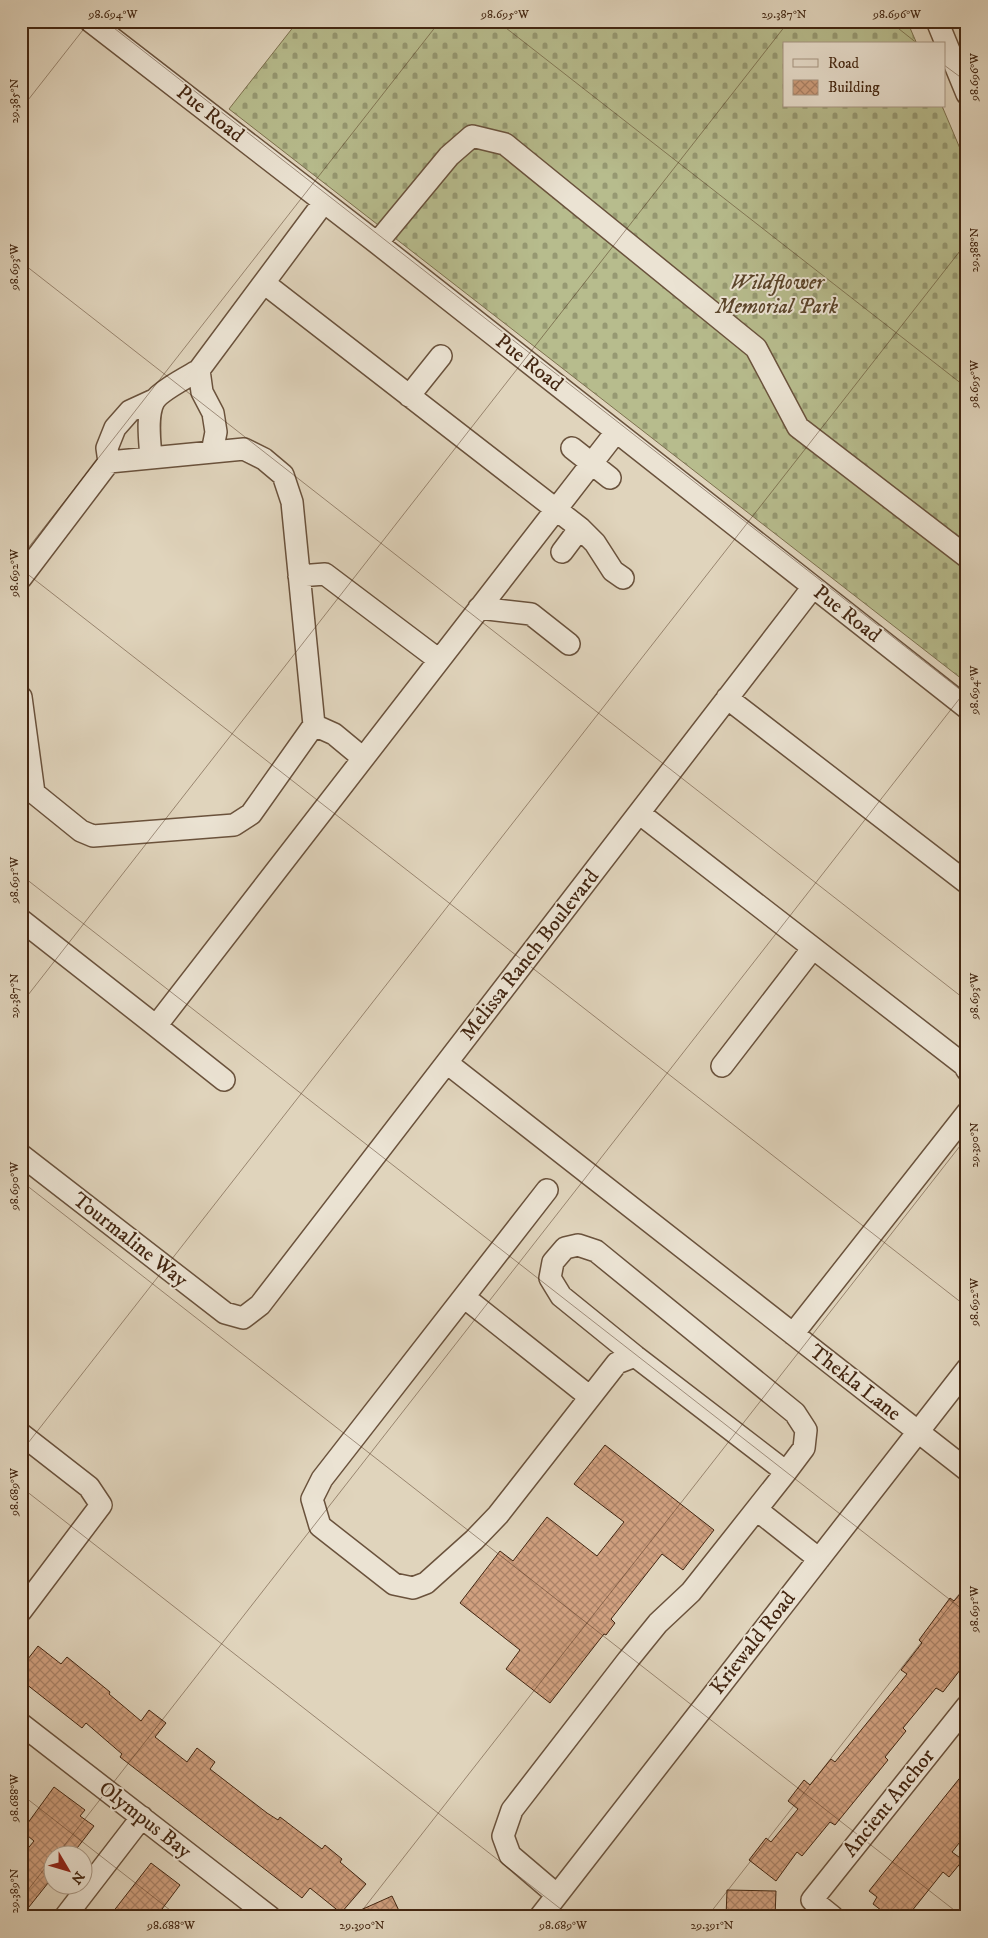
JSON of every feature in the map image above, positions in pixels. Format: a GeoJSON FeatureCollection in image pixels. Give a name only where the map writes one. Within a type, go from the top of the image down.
{"type":"FeatureCollection","features":[{"type":"Feature","properties":{"kind":"street","name":"Pue Road"},"geometry":{"type":"LineString","coordinates":[[90,21],[377,243],[967,708]]}},
{"type":"Feature","properties":{"kind":"street"},"geometry":{"type":"LineString","coordinates":[[937,21],[946,42]]}},
{"type":"Feature","properties":{"kind":"street"},"geometry":{"type":"LineString","coordinates":[[946,43],[967,94]]}},
{"type":"Feature","properties":{"kind":"street"},"geometry":{"type":"LineString","coordinates":[[377,243],[449,156],[472,136],[505,144],[756,348],[798,427],[967,557]]}},
{"type":"Feature","properties":{"kind":"street"},"geometry":{"type":"LineString","coordinates":[[21,578],[109,462],[107,448],[115,428],[130,411],[154,400],[199,370],[324,202]]}},
{"type":"Feature","properties":{"kind":"street"},"geometry":{"type":"LineString","coordinates":[[264,283],[580,528],[595,543],[613,571],[623,578]]}},
{"type":"Feature","properties":{"kind":"street"},"geometry":{"type":"LineString","coordinates":[[409,396],[441,356]]}},
{"type":"Feature","properties":{"kind":"street"},"geometry":{"type":"LineString","coordinates":[[199,370],[202,392],[213,413],[216,432],[212,452]]}},
{"type":"Feature","properties":{"kind":"street"},"geometry":{"type":"LineString","coordinates":[[151,458],[148,427],[154,400]]}},
{"type":"Feature","properties":{"kind":"street"},"geometry":{"type":"LineString","coordinates":[[156,1026],[616,432]]}},
{"type":"Feature","properties":{"kind":"street"},"geometry":{"type":"LineString","coordinates":[[572,448],[610,478]]}},
{"type":"Feature","properties":{"kind":"street"},"geometry":{"type":"LineString","coordinates":[[21,697],[27,780],[34,793],[81,831],[93,836],[234,825],[251,814],[314,725],[292,502],[282,475],[264,459],[244,449],[109,462]]}},
{"type":"Feature","properties":{"kind":"street"},"geometry":{"type":"LineString","coordinates":[[562,552],[580,528]]}},
{"type":"Feature","properties":{"kind":"street"},"geometry":{"type":"LineString","coordinates":[[299,576],[325,574],[439,660]]}},
{"type":"Feature","properties":{"kind":"street","name":"Melissa Ranch Boulevard"},"geometry":{"type":"LineString","coordinates":[[243,1318],[260,1305],[813,587]]}},
{"type":"Feature","properties":{"kind":"street"},"geometry":{"type":"LineString","coordinates":[[479,608],[531,614],[569,644]]}},
{"type":"Feature","properties":{"kind":"street"},"geometry":{"type":"LineString","coordinates":[[727,698],[967,883]]}},
{"type":"Feature","properties":{"kind":"street"},"geometry":{"type":"LineString","coordinates":[[314,725],[334,734],[363,758]]}},
{"type":"Feature","properties":{"kind":"street"},"geometry":{"type":"LineString","coordinates":[[639,813],[964,1065],[967,1070]]}},
{"type":"Feature","properties":{"kind":"street"},"geometry":{"type":"LineString","coordinates":[[21,920],[224,1080]]}},
{"type":"Feature","properties":{"kind":"street"},"geometry":{"type":"LineString","coordinates":[[722,1066],[813,948]]}},
{"type":"Feature","properties":{"kind":"street","name":"Thekla Lane"},"geometry":{"type":"LineString","coordinates":[[447,1063],[967,1470]]}},
{"type":"Feature","properties":{"kind":"street"},"geometry":{"type":"LineString","coordinates":[[793,1334],[967,1113]]}},
{"type":"Feature","properties":{"kind":"street","name":"Tourmaline Way"},"geometry":{"type":"LineString","coordinates":[[21,1155],[225,1313],[243,1318]]}},
{"type":"Feature","properties":{"kind":"street"},"geometry":{"type":"LineString","coordinates":[[547,1190],[322,1480],[312,1499],[320,1526],[394,1584],[413,1588],[426,1583],[474,1540],[498,1515],[617,1362],[635,1356]]}},
{"type":"Feature","properties":{"kind":"street"},"geometry":{"type":"LineString","coordinates":[[557,1895],[510,1855],[503,1836],[512,1810],[658,1623],[691,1592],[757,1510],[786,1472],[804,1448],[806,1430],[795,1413],[596,1252],[578,1245],[565,1248],[553,1262],[550,1278],[561,1296],[635,1356],[786,1472]]}},
{"type":"Feature","properties":{"kind":"street"},"geometry":{"type":"LineString","coordinates":[[464,1297],[590,1397]]}},
{"type":"Feature","properties":{"kind":"street","name":"Kriewald Road"},"geometry":{"type":"LineString","coordinates":[[540,1917],[967,1369]]}},
{"type":"Feature","properties":{"kind":"street"},"geometry":{"type":"LineString","coordinates":[[21,1434],[90,1487],[101,1505],[21,1611]]}},
{"type":"Feature","properties":{"kind":"street"},"geometry":{"type":"LineString","coordinates":[[757,1510],[819,1559]]}},
{"type":"Feature","properties":{"kind":"street","name":"Ancient Anchor"},"geometry":{"type":"LineString","coordinates":[[833,1917],[812,1900],[967,1706]]}},
{"type":"Feature","properties":{"kind":"street","name":"Olympus Bay"},"geometry":{"type":"LineString","coordinates":[[21,1724],[270,1917]]}},
{"type":"Feature","properties":{"kind":"street"},"geometry":{"type":"LineString","coordinates":[[65,1917],[142,1817]]}},
{"type":"Feature","properties":{"kind":"green space","name":"Wildflower Memorial Park"},"geometry":{"type":"Polygon","coordinates":[[[298,21],[907,21],[916,42],[783,42],[783,108],[943,108],[967,165],[967,683],[229,109],[298,21]]]}},
{"type":"Feature","properties":{"kind":"building"},"geometry":{"type":"Polygon","coordinates":[[[605,1445],[714,1530],[683,1570],[662,1554],[611,1619],[615,1623],[606,1635],[604,1634],[550,1703],[506,1669],[520,1650],[460,1603],[500,1551],[513,1561],[547,1517],[597,1556],[624,1522],[574,1484],[605,1445]]]}},
{"type":"Feature","properties":{"kind":"building"},"geometry":{"type":"Polygon","coordinates":[[[967,1586],[967,1661],[943,1692],[936,1688],[903,1728],[906,1731],[885,1757],[888,1760],[835,1825],[830,1822],[802,1856],[797,1852],[776,1881],[749,1860],[766,1838],[771,1842],[798,1809],[788,1801],[804,1780],[810,1785],[831,1759],[835,1762],[907,1674],[901,1670],[922,1643],[919,1640],[950,1598],[954,1601],[967,1586]]]}},
{"type":"Feature","properties":{"kind":"building"},"geometry":{"type":"Polygon","coordinates":[[[38,1646],[61,1664],[67,1657],[110,1692],[109,1694],[141,1721],[149,1710],[166,1723],[155,1737],[187,1762],[197,1748],[215,1762],[210,1769],[267,1813],[278,1820],[280,1817],[322,1849],[325,1845],[342,1859],[340,1862],[366,1884],[341,1913],[310,1888],[302,1898],[120,1757],[122,1754],[86,1723],[82,1728],[21,1680],[21,1668],[38,1646]]]}},
{"type":"Feature","properties":{"kind":"building"},"geometry":{"type":"Polygon","coordinates":[[[967,1769],[967,1833],[952,1852],[963,1860],[949,1877],[943,1872],[907,1917],[890,1917],[873,1904],[877,1897],[869,1891],[967,1769]]]}},
{"type":"Feature","properties":{"kind":"building"},"geometry":{"type":"Polygon","coordinates":[[[54,1787],[85,1810],[80,1816],[94,1826],[79,1846],[42,1846],[42,1891],[21,1917],[21,1857],[34,1841],[22,1831],[54,1787]]]}},
{"type":"Feature","properties":{"kind":"building"},"geometry":{"type":"Polygon","coordinates":[[[151,1863],[180,1885],[162,1909],[172,1917],[109,1917],[151,1863]]]}},
{"type":"Feature","properties":{"kind":"building"},"geometry":{"type":"Polygon","coordinates":[[[727,1890],[776,1891],[775,1917],[726,1917],[727,1890]]]}},
{"type":"Feature","properties":{"kind":"building"},"geometry":{"type":"Polygon","coordinates":[[[392,1896],[402,1917],[345,1917],[392,1896]]]}}]}
